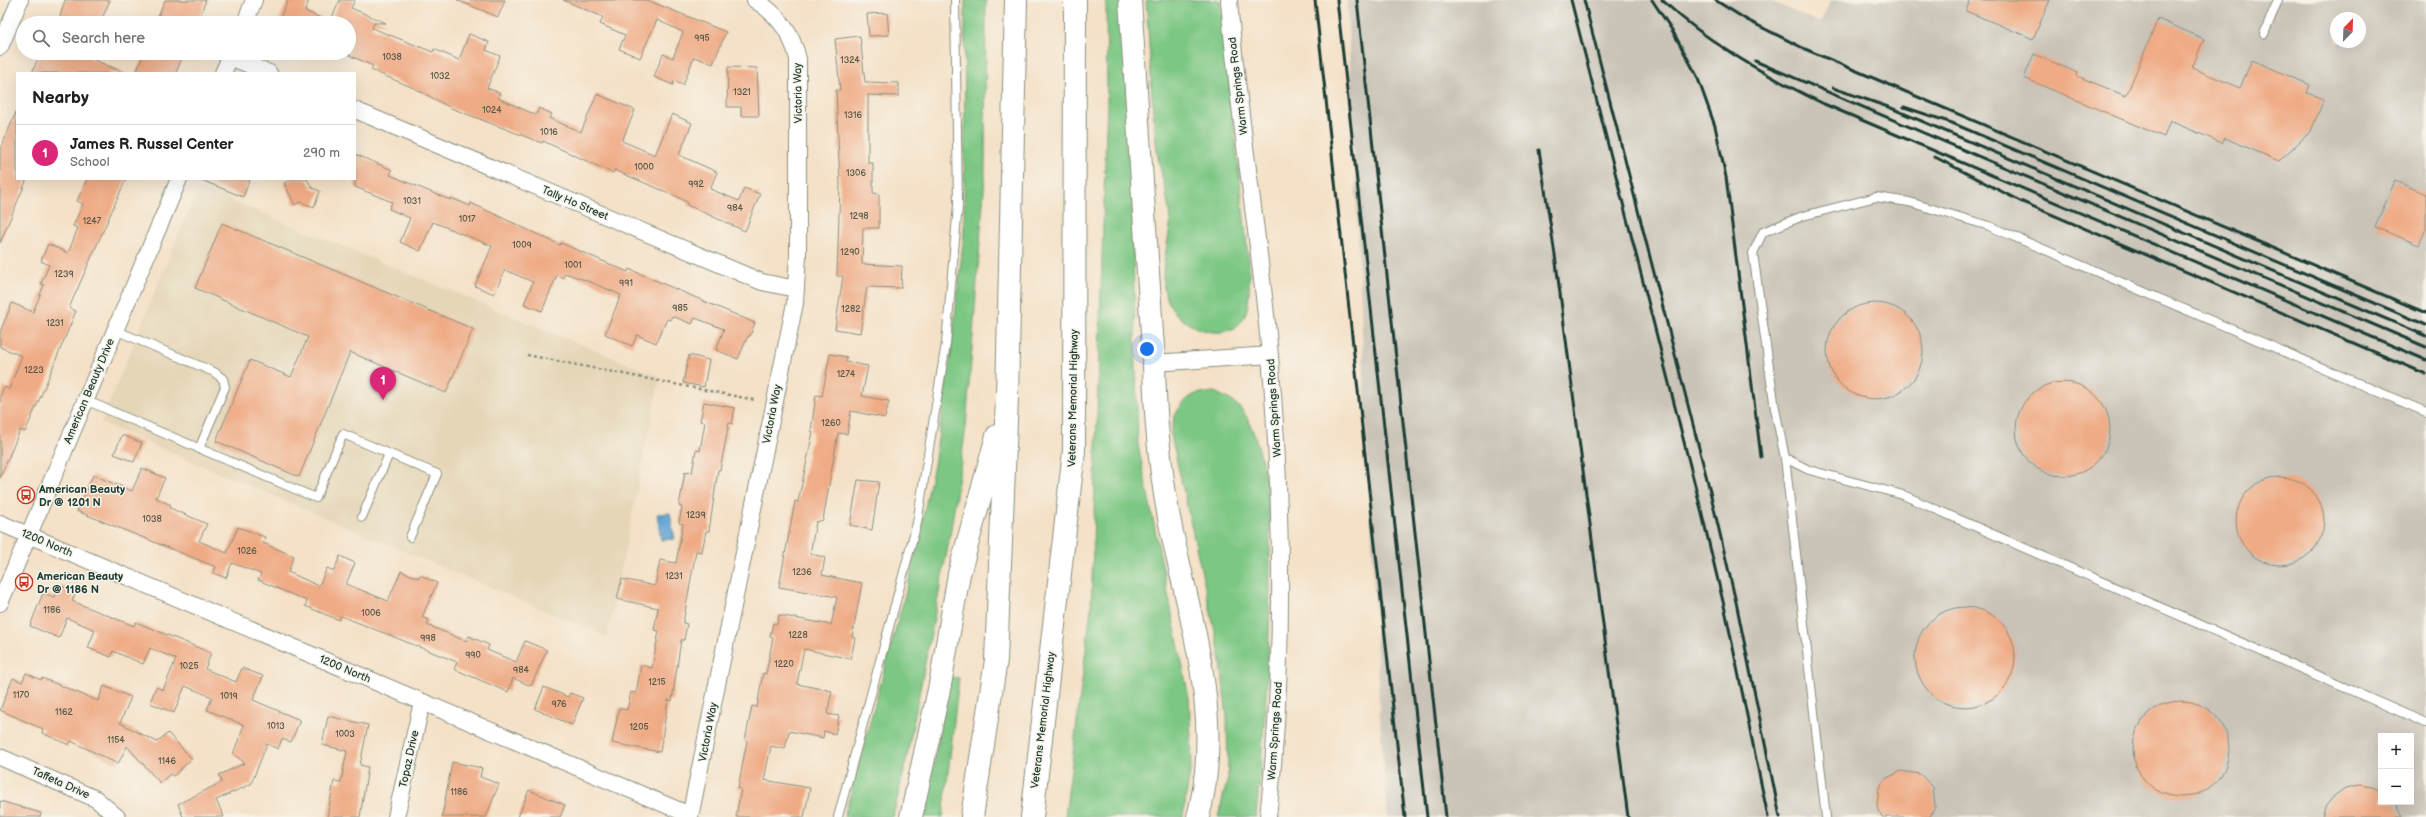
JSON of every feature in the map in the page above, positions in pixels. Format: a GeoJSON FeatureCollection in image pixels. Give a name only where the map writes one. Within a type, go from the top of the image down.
{"type":"FeatureCollection","features":[{"type":"Feature","properties":{"kind":"main road"},"geometry":{"type":"LineString","coordinates":[[972,817],[996,660],[1007,398],[1016,0]]}},
{"type":"Feature","properties":{"kind":"main road","name":"Veterans Memorial Highway"},"geometry":{"type":"LineString","coordinates":[[1032,817],[1074,451],[1075,0]]}},
{"type":"Feature","properties":{"kind":"main road"},"geometry":{"type":"LineString","coordinates":[[1130,0],[1154,363],[1155,418],[1160,465],[1172,529],[1199,647],[1206,693],[1209,731],[1206,769],[1198,817]]}},
{"type":"Feature","properties":{"kind":"main road"},"geometry":{"type":"LineString","coordinates":[[911,817],[940,685],[959,574],[1007,398]]}},
{"type":"Feature","properties":{"kind":"street"},"geometry":{"type":"LineString","coordinates":[[0,47],[20,0]]}},
{"type":"Feature","properties":{"kind":"street"},"geometry":{"type":"LineString","coordinates":[[248,16],[254,0]]}},
{"type":"Feature","properties":{"kind":"street","name":"Victoria Way"},"geometry":{"type":"LineString","coordinates":[[690,816],[796,289],[798,59],[792,39],[773,13],[755,0]]}},
{"type":"Feature","properties":{"kind":"street","name":"Warm Springs Road"},"geometry":{"type":"LineString","coordinates":[[1229,0],[1270,355],[1279,484],[1281,622],[1276,746],[1268,817]]}},
{"type":"Feature","properties":{"kind":"street"},"geometry":{"type":"LineString","coordinates":[[223,72],[229,60]]}},
{"type":"Feature","properties":{"kind":"street"},"geometry":{"type":"LineString","coordinates":[[241,60],[266,72]]}},
{"type":"Feature","properties":{"kind":"street","name":"Tally Ho Street"},"geometry":{"type":"LineString","coordinates":[[356,110],[762,282],[796,289]]}},
{"type":"Feature","properties":{"kind":"street","name":"American Beauty Drive"},"geometry":{"type":"LineString","coordinates":[[0,603],[179,180]]}},
{"type":"Feature","properties":{"kind":"street"},"geometry":{"type":"LineString","coordinates":[[1154,363],[1270,355]]}},
{"type":"Feature","properties":{"kind":"street","name":"1200 North"},"geometry":{"type":"LineString","coordinates":[[0,523],[690,816]]}},
{"type":"Feature","properties":{"kind":"street","name":"Topaz Drive"},"geometry":{"type":"LineString","coordinates":[[396,817],[422,702]]}},
{"type":"Feature","properties":{"kind":"street","name":"Taffeta Drive"},"geometry":{"type":"LineString","coordinates":[[0,757],[87,794],[101,802],[117,817]]}},
{"type":"Feature","properties":{"kind":"lane"},"geometry":{"type":"LineString","coordinates":[[838,817],[917,523],[946,343],[958,205],[955,0]]}},
{"type":"Feature","properties":{"kind":"lane"},"geometry":{"type":"LineString","coordinates":[[2264,34],[2278,0]]}},
{"type":"Feature","properties":{"kind":"lane"},"geometry":{"type":"LineString","coordinates":[[1826,817],[1785,458],[1775,410],[1753,253],[1763,232],[1803,216],[1876,197],[1909,202],[1989,226],[2426,412]]}},
{"type":"Feature","properties":{"kind":"lane"},"geometry":{"type":"LineString","coordinates":[[115,330],[214,372],[223,379],[225,387],[199,449]]}},
{"type":"Feature","properties":{"kind":"lane"},"geometry":{"type":"LineString","coordinates":[[85,400],[316,498],[343,434],[437,474],[410,537]]}},
{"type":"Feature","properties":{"kind":"lane"},"geometry":{"type":"LineString","coordinates":[[362,517],[389,454]]}},
{"type":"Feature","properties":{"kind":"lane"},"geometry":{"type":"LineString","coordinates":[[1785,458],[1809,470],[1903,495],[2426,723]]}},
{"type":"Feature","properties":{"kind":"path"},"geometry":{"type":"LineString","coordinates":[[527,355],[755,400]]}},
{"type":"Feature","properties":{"kind":"shaded area"},"geometry":{"type":"Polygon","coordinates":[[[1347,0],[1768,0],[1820,23],[1831,0],[2426,0],[2426,817],[1388,817],[1380,722],[1347,0]]]}},
{"type":"Feature","properties":{"kind":"shaded area"},"geometry":{"type":"Polygon","coordinates":[[[198,187],[660,377],[607,637],[101,423],[198,187]]]}},
{"type":"Feature","properties":{"kind":"green space"},"geometry":{"type":"Polygon","coordinates":[[[965,0],[986,0],[985,176],[966,427],[950,536],[905,766],[893,817],[844,817],[912,569],[934,465],[951,354],[964,233],[965,0]]]}},
{"type":"Feature","properties":{"kind":"green space"},"geometry":{"type":"Polygon","coordinates":[[[1106,0],[1122,0],[1131,173],[1138,445],[1189,698],[1192,759],[1183,817],[1065,817],[1091,609],[1107,98],[1106,0]]]}},
{"type":"Feature","properties":{"kind":"green space"},"geometry":{"type":"Polygon","coordinates":[[[1146,0],[1220,0],[1249,264],[1247,309],[1239,325],[1230,330],[1220,332],[1208,331],[1187,323],[1178,316],[1172,308],[1164,288],[1163,278],[1170,219],[1157,151],[1153,113],[1146,0]]]}},
{"type":"Feature","properties":{"kind":"green space"},"geometry":{"type":"Polygon","coordinates":[[[1214,392],[1238,406],[1248,420],[1256,438],[1261,457],[1268,496],[1270,605],[1268,666],[1256,817],[1218,817],[1228,778],[1227,718],[1220,654],[1171,435],[1171,429],[1175,417],[1185,401],[1198,393],[1214,392]]]}},
{"type":"Feature","properties":{"kind":"green space"},"geometry":{"type":"Polygon","coordinates":[[[948,677],[959,678],[943,817],[921,817],[933,770],[948,677]]]}},
{"type":"Feature","properties":{"kind":"water"},"geometry":{"type":"Polygon","coordinates":[[[670,513],[675,539],[661,540],[657,514],[670,513]]]}},
{"type":"Feature","properties":{"kind":"building"},"geometry":{"type":"Polygon","coordinates":[[[65,0],[110,0],[103,16],[60,16],[65,0]]]}},
{"type":"Feature","properties":{"kind":"building"},"geometry":{"type":"Polygon","coordinates":[[[165,0],[206,0],[200,16],[158,16],[165,0]]]}},
{"type":"Feature","properties":{"kind":"building"},"geometry":{"type":"Polygon","coordinates":[[[288,0],[309,0],[305,11],[316,16],[281,16],[288,0]]]}},
{"type":"Feature","properties":{"kind":"building"},"geometry":{"type":"Polygon","coordinates":[[[340,0],[355,0],[351,8],[386,23],[374,23],[372,28],[433,52],[434,49],[459,60],[469,34],[489,42],[486,50],[500,56],[487,88],[500,93],[498,98],[536,115],[539,108],[552,114],[549,118],[581,132],[597,94],[635,110],[622,141],[655,155],[672,114],[692,123],[679,155],[717,172],[710,189],[739,201],[744,188],[760,194],[745,231],[687,205],[688,203],[676,196],[614,170],[613,173],[543,141],[542,143],[451,108],[416,89],[371,70],[373,66],[356,58],[356,16],[333,16],[340,0]]]}},
{"type":"Feature","properties":{"kind":"building"},"geometry":{"type":"Polygon","coordinates":[[[457,0],[505,0],[498,17],[457,0]]]}},
{"type":"Feature","properties":{"kind":"building"},"geometry":{"type":"Polygon","coordinates":[[[563,0],[647,0],[726,32],[713,64],[694,57],[683,85],[674,81],[673,85],[654,77],[663,54],[673,58],[683,32],[657,20],[640,58],[619,49],[625,35],[600,24],[603,17],[563,0]]]}},
{"type":"Feature","properties":{"kind":"building"},"geometry":{"type":"Polygon","coordinates":[[[1970,0],[2050,0],[2033,39],[1966,11],[1970,0]]]}},
{"type":"Feature","properties":{"kind":"building"},"geometry":{"type":"Polygon","coordinates":[[[887,13],[889,35],[869,36],[867,14],[887,13]]]}},
{"type":"Feature","properties":{"kind":"building"},"geometry":{"type":"Polygon","coordinates":[[[2158,19],[2204,39],[2192,68],[2240,88],[2252,60],[2310,85],[2307,93],[2324,99],[2311,131],[2279,161],[2225,138],[2222,143],[2170,121],[2164,137],[2024,78],[2034,54],[2078,73],[2077,76],[2126,96],[2158,19]]]}},
{"type":"Feature","properties":{"kind":"building"},"geometry":{"type":"Polygon","coordinates":[[[860,36],[865,82],[899,83],[899,96],[868,95],[868,163],[873,163],[873,193],[879,194],[879,228],[863,228],[862,264],[902,266],[901,288],[867,287],[860,333],[835,329],[843,276],[837,276],[840,184],[836,90],[840,90],[835,39],[860,36]]]}},
{"type":"Feature","properties":{"kind":"building"},"geometry":{"type":"Polygon","coordinates":[[[37,60],[95,60],[123,72],[32,72],[37,60]]]}},
{"type":"Feature","properties":{"kind":"building"},"geometry":{"type":"Polygon","coordinates":[[[141,60],[181,60],[176,72],[136,72],[141,60]]]}},
{"type":"Feature","properties":{"kind":"building"},"geometry":{"type":"Polygon","coordinates":[[[728,67],[757,68],[759,116],[741,116],[741,107],[727,107],[728,67]]]}},
{"type":"Feature","properties":{"kind":"building"},"geometry":{"type":"Polygon","coordinates":[[[16,112],[16,180],[27,180],[0,243],[0,150],[16,112]]]}},
{"type":"Feature","properties":{"kind":"building"},"geometry":{"type":"Polygon","coordinates":[[[356,154],[392,170],[390,175],[450,200],[451,198],[470,206],[471,203],[560,245],[561,243],[628,272],[629,269],[755,323],[738,359],[716,350],[724,329],[695,318],[692,324],[672,316],[670,320],[667,319],[656,343],[637,335],[632,346],[605,334],[621,295],[565,273],[563,278],[557,275],[542,311],[524,304],[533,282],[505,270],[494,294],[475,286],[492,246],[433,222],[420,251],[400,242],[410,218],[389,209],[392,202],[355,187],[356,154]]]}},
{"type":"Feature","properties":{"kind":"building"},"geometry":{"type":"Polygon","coordinates":[[[87,180],[126,180],[69,308],[76,311],[43,391],[25,432],[20,430],[0,478],[0,397],[4,387],[9,389],[22,356],[0,347],[0,332],[12,303],[33,312],[44,285],[41,284],[49,265],[41,261],[48,244],[68,253],[78,228],[73,226],[83,204],[77,201],[87,180]]]}},
{"type":"Feature","properties":{"kind":"building"},"geometry":{"type":"Polygon","coordinates":[[[201,180],[250,180],[243,197],[201,180]]]}},
{"type":"Feature","properties":{"kind":"building"},"geometry":{"type":"Polygon","coordinates":[[[291,180],[308,180],[312,188],[320,191],[314,207],[300,202],[295,205],[284,183],[291,180]]]}},
{"type":"Feature","properties":{"kind":"building"},"geometry":{"type":"Polygon","coordinates":[[[2395,181],[2426,194],[2426,229],[2419,245],[2375,227],[2395,181]]]}},
{"type":"Feature","properties":{"kind":"building"},"geometry":{"type":"Polygon","coordinates":[[[222,223],[473,329],[446,393],[350,352],[299,477],[216,441],[250,360],[291,377],[308,337],[195,288],[222,223]]]}},
{"type":"Feature","properties":{"kind":"building"},"geometry":{"type":"Polygon","coordinates":[[[1875,303],[1893,307],[1902,311],[1909,317],[1915,324],[1919,333],[1923,351],[1919,369],[1915,378],[1909,385],[1902,391],[1893,395],[1875,399],[1857,395],[1848,391],[1841,385],[1835,378],[1831,369],[1827,351],[1831,333],[1835,324],[1841,317],[1848,311],[1857,307],[1875,303]]]}},
{"type":"Feature","properties":{"kind":"building"},"geometry":{"type":"Polygon","coordinates":[[[830,354],[847,357],[846,362],[868,366],[862,396],[889,401],[885,418],[851,411],[847,434],[838,433],[823,520],[816,522],[810,554],[825,557],[822,575],[862,583],[852,637],[855,638],[851,659],[804,649],[797,684],[832,691],[827,714],[839,716],[835,734],[824,731],[823,738],[789,731],[785,749],[771,746],[764,780],[810,788],[804,817],[736,817],[741,789],[738,788],[747,741],[745,740],[752,706],[757,707],[763,673],[766,674],[773,637],[770,636],[773,623],[777,624],[779,615],[831,625],[837,597],[779,587],[795,501],[798,502],[813,432],[811,431],[816,395],[822,396],[830,354]]]}},
{"type":"Feature","properties":{"kind":"building"},"geometry":{"type":"Polygon","coordinates":[[[689,355],[709,360],[704,387],[683,383],[689,355]]]}},
{"type":"Feature","properties":{"kind":"building"},"geometry":{"type":"Polygon","coordinates":[[[2063,382],[2081,386],[2096,396],[2106,411],[2110,429],[2106,447],[2096,462],[2081,472],[2063,476],[2045,472],[2030,462],[2020,447],[2016,429],[2020,411],[2030,396],[2045,386],[2063,382]]]}},
{"type":"Feature","properties":{"kind":"building"},"geometry":{"type":"Polygon","coordinates":[[[704,402],[735,408],[732,424],[729,423],[720,470],[718,470],[709,531],[706,531],[702,552],[696,551],[683,623],[687,624],[684,640],[681,640],[672,701],[668,700],[660,752],[612,743],[619,708],[627,710],[631,692],[636,693],[641,665],[652,668],[659,631],[654,630],[658,608],[617,599],[622,579],[655,586],[660,560],[676,563],[683,524],[679,523],[682,507],[679,506],[685,472],[692,473],[696,450],[700,451],[705,422],[700,421],[704,402]]]}},
{"type":"Feature","properties":{"kind":"building"},"geometry":{"type":"Polygon","coordinates":[[[122,435],[142,443],[134,462],[114,454],[122,435]]]}},
{"type":"Feature","properties":{"kind":"building"},"geometry":{"type":"Polygon","coordinates":[[[142,468],[165,478],[156,498],[171,505],[170,508],[207,524],[199,541],[227,553],[238,527],[265,537],[263,543],[294,556],[288,572],[319,586],[327,568],[334,571],[340,556],[355,563],[346,584],[388,601],[401,571],[418,578],[420,575],[437,583],[422,617],[429,620],[427,625],[466,641],[469,636],[489,645],[487,650],[516,662],[525,641],[547,650],[531,686],[513,678],[508,692],[454,669],[457,662],[341,616],[339,620],[305,606],[307,601],[258,580],[261,574],[232,563],[226,578],[213,573],[216,567],[77,511],[93,475],[132,491],[142,468]]]}},
{"type":"Feature","properties":{"kind":"building"},"geometry":{"type":"Polygon","coordinates":[[[2280,477],[2297,481],[2311,490],[2320,504],[2324,521],[2320,538],[2311,552],[2297,561],[2280,565],[2263,561],[2249,552],[2240,538],[2236,521],[2240,504],[2249,490],[2263,481],[2280,477]]]}},
{"type":"Feature","properties":{"kind":"building"},"geometry":{"type":"Polygon","coordinates":[[[858,480],[879,482],[872,530],[850,525],[858,480]]]}},
{"type":"Feature","properties":{"kind":"building"},"geometry":{"type":"Polygon","coordinates":[[[59,585],[76,592],[72,601],[134,626],[136,622],[211,653],[205,669],[236,682],[242,668],[263,676],[253,700],[300,720],[291,742],[282,739],[278,749],[267,744],[251,784],[216,800],[224,817],[183,817],[178,804],[222,782],[219,775],[245,763],[233,754],[244,725],[207,710],[212,697],[185,686],[174,713],[150,703],[156,687],[163,690],[176,659],[150,648],[143,664],[113,651],[111,657],[88,648],[95,630],[67,618],[59,638],[30,626],[43,593],[54,597],[59,585]]]}},
{"type":"Feature","properties":{"kind":"building"},"geometry":{"type":"Polygon","coordinates":[[[1965,607],[1975,608],[1993,615],[2007,629],[2014,647],[2014,667],[2007,685],[1993,699],[1975,706],[1965,707],[1955,706],[1937,699],[1923,685],[1916,667],[1915,657],[1916,647],[1923,629],[1937,615],[1955,608],[1965,607]]]}},
{"type":"Feature","properties":{"kind":"building"},"geometry":{"type":"Polygon","coordinates":[[[26,673],[98,701],[104,686],[131,697],[120,723],[157,742],[168,733],[192,759],[173,776],[170,774],[160,783],[127,746],[118,764],[71,741],[69,745],[42,733],[43,729],[0,710],[13,678],[22,682],[26,673]]]}},
{"type":"Feature","properties":{"kind":"building"},"geometry":{"type":"Polygon","coordinates":[[[544,687],[568,697],[570,693],[583,698],[572,725],[535,709],[544,687]]]}},
{"type":"Feature","properties":{"kind":"building"},"geometry":{"type":"Polygon","coordinates":[[[2181,701],[2199,705],[2215,715],[2225,731],[2229,749],[2225,767],[2215,783],[2199,793],[2181,797],[2163,793],[2147,783],[2137,767],[2133,749],[2137,731],[2147,715],[2163,705],[2181,701]]]}},
{"type":"Feature","properties":{"kind":"building"},"geometry":{"type":"Polygon","coordinates":[[[328,716],[368,725],[360,765],[368,767],[360,817],[327,817],[334,781],[341,782],[347,751],[322,745],[328,716]]]}},
{"type":"Feature","properties":{"kind":"building"},"geometry":{"type":"Polygon","coordinates":[[[452,762],[482,768],[480,777],[499,784],[486,817],[442,817],[452,762]]]}},
{"type":"Feature","properties":{"kind":"building"},"geometry":{"type":"Polygon","coordinates":[[[1901,771],[1920,774],[1933,787],[1935,807],[1930,817],[1882,817],[1877,806],[1879,787],[1885,779],[1901,771]]]}},
{"type":"Feature","properties":{"kind":"building"},"geometry":{"type":"Polygon","coordinates":[[[2359,785],[2378,790],[2378,805],[2396,805],[2402,817],[2322,817],[2325,807],[2334,796],[2345,788],[2359,785]]]}},
{"type":"Feature","properties":{"kind":"building"},"geometry":{"type":"Polygon","coordinates":[[[529,790],[565,805],[560,817],[518,817],[529,790]]]}},
{"type":"Feature","properties":{"kind":"building"},"geometry":{"type":"Polygon","coordinates":[[[0,801],[41,813],[40,817],[0,817],[0,801]]]}},
{"type":"Feature","properties":{"kind":"railway"},"geometry":{"type":"LineString","coordinates":[[1315,0],[1405,817]]}},
{"type":"Feature","properties":{"kind":"railway"},"geometry":{"type":"LineString","coordinates":[[1337,0],[1427,817]]}},
{"type":"Feature","properties":{"kind":"railway"},"geometry":{"type":"LineString","coordinates":[[1357,0],[1446,817]]}},
{"type":"Feature","properties":{"kind":"railway"},"geometry":{"type":"LineString","coordinates":[[1571,0],[1696,489],[1726,614],[1768,817]]}},
{"type":"Feature","properties":{"kind":"railway"},"geometry":{"type":"LineString","coordinates":[[1584,0],[1708,483],[1736,602],[1780,817]]}},
{"type":"Feature","properties":{"kind":"railway"},"geometry":{"type":"LineString","coordinates":[[1652,0],[1672,30],[1697,76],[1715,126],[1726,177],[1761,457]]}},
{"type":"Feature","properties":{"kind":"railway"},"geometry":{"type":"LineString","coordinates":[[1662,0],[1699,31],[1739,58],[1824,104],[2426,360]]}},
{"type":"Feature","properties":{"kind":"railway"},"geometry":{"type":"LineString","coordinates":[[1715,0],[1747,20],[1805,49],[2426,313]]}},
{"type":"Feature","properties":{"kind":"railway"},"geometry":{"type":"LineString","coordinates":[[1755,61],[2426,347]]}},
{"type":"Feature","properties":{"kind":"railway"},"geometry":{"type":"LineString","coordinates":[[1833,88],[1891,108],[2426,336]]}},
{"type":"Feature","properties":{"kind":"railway"},"geometry":{"type":"LineString","coordinates":[[1904,107],[1952,123],[2426,325]]}},
{"type":"Feature","properties":{"kind":"railway"},"geometry":{"type":"LineString","coordinates":[[1539,150],[1555,255],[1628,817]]}},
{"type":"Feature","properties":{"kind":"railway"},"geometry":{"type":"LineString","coordinates":[[1935,157],[2020,201],[2426,374]]}},
{"type":"Feature","properties":{"kind":"place","name":"James R. Russel Center"},"geometry":{"type":"Point","coordinates":[383,400]}},
{"type":"Feature","properties":{"kind":"place","name":"American Beauty Dr @ 1201 N"},"geometry":{"type":"Point","coordinates":[26,495]}},
{"type":"Feature","properties":{"kind":"place","name":"American Beauty Dr @ 1186 N"},"geometry":{"type":"Point","coordinates":[24,582]}}]}
